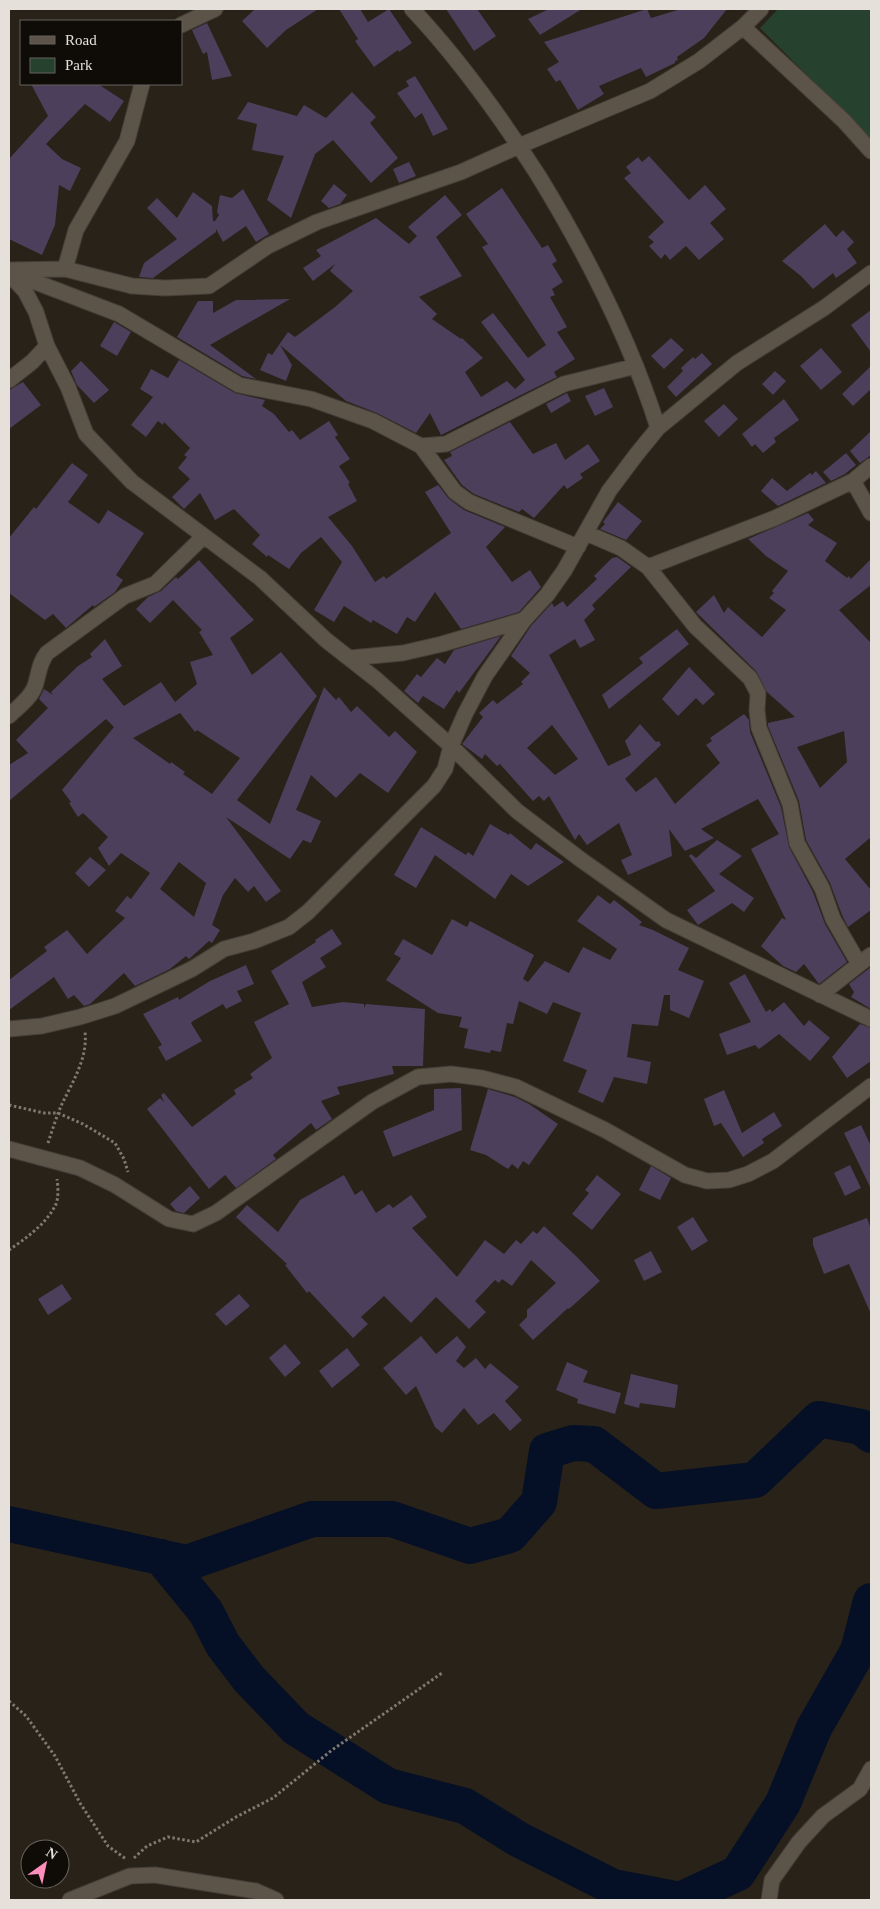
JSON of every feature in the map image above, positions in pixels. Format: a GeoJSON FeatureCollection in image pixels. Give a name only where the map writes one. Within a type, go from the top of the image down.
{"type":"FeatureCollection","features":[{"type":"Feature","properties":{"kind":"street"},"geometry":{"type":"LineString","coordinates":[[182,25],[215,9]]}},
{"type":"Feature","properties":{"kind":"street"},"geometry":{"type":"LineString","coordinates":[[412,9],[456,58],[494,108],[519,146],[582,252],[608,300],[636,366],[658,428]]}},
{"type":"Feature","properties":{"kind":"street"},"geometry":{"type":"LineString","coordinates":[[9,272],[65,269],[132,286],[165,288],[209,286],[268,246],[317,222],[462,172],[519,146],[650,92],[699,61],[743,27],[761,9]]}},
{"type":"Feature","properties":{"kind":"street"},"geometry":{"type":"LineString","coordinates":[[743,27],[844,121],[871,151]]}},
{"type":"Feature","properties":{"kind":"street"},"geometry":{"type":"LineString","coordinates":[[65,269],[76,230],[127,141],[142,85]]}},
{"type":"Feature","properties":{"kind":"street"},"geometry":{"type":"LineString","coordinates":[[9,272],[25,291],[36,312],[46,346],[68,387],[86,434],[132,482],[260,578],[305,621],[451,746],[517,811],[666,920],[871,1019]]}},
{"type":"Feature","properties":{"kind":"street"},"geometry":{"type":"LineString","coordinates":[[9,272],[119,314],[240,385],[311,399],[373,421],[421,446],[455,492],[469,502],[578,547]]}},
{"type":"Feature","properties":{"kind":"street"},"geometry":{"type":"LineString","coordinates":[[9,1029],[42,1026],[115,1006],[192,969],[224,949],[254,942],[289,927],[308,912],[434,786],[445,770],[451,746],[464,714],[485,676],[524,620],[547,595],[578,547],[609,491],[658,428],[737,363],[824,308],[871,273]]}},
{"type":"Feature","properties":{"kind":"street"},"geometry":{"type":"LineString","coordinates":[[9,380],[32,362],[46,346]]}},
{"type":"Feature","properties":{"kind":"street"},"geometry":{"type":"LineString","coordinates":[[421,446],[446,444],[564,384],[636,366]]}},
{"type":"Feature","properties":{"kind":"street"},"geometry":{"type":"LineString","coordinates":[[648,567],[775,518],[853,481],[871,466]]}},
{"type":"Feature","properties":{"kind":"street"},"geometry":{"type":"LineString","coordinates":[[853,481],[871,513]]}},
{"type":"Feature","properties":{"kind":"street"},"geometry":{"type":"LineString","coordinates":[[586,533],[621,548],[648,567],[695,626],[750,678],[758,693],[759,728],[790,804],[797,843],[822,888],[833,919],[859,964]]}},
{"type":"Feature","properties":{"kind":"street"},"geometry":{"type":"LineString","coordinates":[[9,716],[35,687],[41,661],[47,653],[125,596],[154,584],[204,536]]}},
{"type":"Feature","properties":{"kind":"street"},"geometry":{"type":"LineString","coordinates":[[350,658],[403,653],[442,644],[524,620]]}},
{"type":"Feature","properties":{"kind":"street"},"geometry":{"type":"LineString","coordinates":[[820,995],[871,955]]}},
{"type":"Feature","properties":{"kind":"street"},"geometry":{"type":"LineString","coordinates":[[9,1149],[80,1168],[115,1185],[169,1219],[193,1224],[216,1213],[372,1102],[418,1077],[451,1074],[482,1078],[516,1087],[605,1130],[685,1175],[706,1181],[729,1180],[748,1174],[773,1161],[871,1086]]}},
{"type":"Feature","properties":{"kind":"street"},"geometry":{"type":"LineString","coordinates":[[769,1900],[772,1880],[799,1842],[823,1816],[860,1789],[871,1769]]}},
{"type":"Feature","properties":{"kind":"street"},"geometry":{"type":"LineString","coordinates":[[70,1900],[130,1876],[156,1875],[256,1891],[276,1900]]}},
{"type":"Feature","properties":{"kind":"path"},"geometry":{"type":"LineString","coordinates":[[9,1250],[26,1238],[45,1220],[56,1205],[58,1181],[46,1149],[58,1113],[80,1066],[86,1042],[83,1016]]}},
{"type":"Feature","properties":{"kind":"path"},"geometry":{"type":"LineString","coordinates":[[9,1105],[44,1114],[58,1113],[83,1124],[115,1143],[124,1159],[135,1198]]}},
{"type":"Feature","properties":{"kind":"path"},"geometry":{"type":"LineString","coordinates":[[9,1700],[26,1716],[55,1756],[80,1803],[108,1846],[130,1862],[147,1846],[168,1837],[196,1842],[236,1817],[273,1798],[332,1750],[442,1673]]}},
{"type":"Feature","properties":{"kind":"green space"},"geometry":{"type":"Polygon","coordinates":[[[778,9],[871,9],[871,139],[760,28],[778,9]]]}},
{"type":"Feature","properties":{"kind":"building"},"geometry":{"type":"Polygon","coordinates":[[[255,9],[318,9],[286,30],[267,48],[242,21],[255,9]]]}},
{"type":"Feature","properties":{"kind":"building"},"geometry":{"type":"Polygon","coordinates":[[[339,9],[360,9],[368,22],[389,9],[412,43],[399,52],[398,50],[374,67],[355,41],[358,39],[339,9]]]}},
{"type":"Feature","properties":{"kind":"building"},"geometry":{"type":"Polygon","coordinates":[[[446,9],[477,9],[496,36],[474,51],[446,9]]]}},
{"type":"Feature","properties":{"kind":"building"},"geometry":{"type":"Polygon","coordinates":[[[549,9],[582,9],[540,35],[528,19],[549,9]]]}},
{"type":"Feature","properties":{"kind":"building"},"geometry":{"type":"Polygon","coordinates":[[[647,9],[651,18],[681,9],[727,9],[704,38],[677,57],[678,60],[675,63],[646,77],[641,68],[599,86],[604,94],[578,110],[560,80],[556,82],[547,69],[559,62],[544,42],[647,9]]]}},
{"type":"Feature","properties":{"kind":"building"},"geometry":{"type":"Polygon","coordinates":[[[207,23],[232,76],[212,80],[207,52],[203,54],[192,30],[207,23]]]}},
{"type":"Feature","properties":{"kind":"building"},"geometry":{"type":"Polygon","coordinates":[[[415,76],[448,129],[433,136],[422,113],[415,118],[397,93],[409,86],[406,81],[415,76]]]}},
{"type":"Feature","properties":{"kind":"building"},"geometry":{"type":"Polygon","coordinates":[[[32,85],[100,85],[124,101],[110,122],[85,104],[46,144],[62,159],[81,168],[70,191],[59,185],[55,225],[42,255],[9,239],[9,159],[48,116],[32,85]]]}},
{"type":"Feature","properties":{"kind":"building"},"geometry":{"type":"Polygon","coordinates":[[[352,92],[376,117],[370,123],[398,158],[371,183],[333,140],[315,154],[291,218],[267,200],[284,156],[252,150],[257,124],[237,119],[248,102],[297,116],[304,105],[326,118],[352,92]]]}},
{"type":"Feature","properties":{"kind":"building"},"geometry":{"type":"Polygon","coordinates":[[[649,156],[689,200],[705,185],[726,209],[710,223],[724,239],[699,260],[686,246],[670,260],[665,254],[661,259],[649,246],[654,242],[648,237],[664,222],[624,178],[631,173],[626,167],[638,157],[642,162],[649,156]]]}},
{"type":"Feature","properties":{"kind":"building"},"geometry":{"type":"Polygon","coordinates":[[[409,162],[416,176],[399,183],[393,169],[409,162]]]}},
{"type":"Feature","properties":{"kind":"building"},"geometry":{"type":"Polygon","coordinates":[[[334,184],[347,195],[340,204],[329,208],[321,201],[334,184]]]}},
{"type":"Feature","properties":{"kind":"building"},"geometry":{"type":"Polygon","coordinates":[[[502,188],[542,248],[548,245],[557,261],[552,264],[563,282],[552,289],[555,295],[550,297],[567,327],[557,332],[575,359],[554,372],[557,377],[441,435],[430,413],[416,433],[377,413],[346,401],[280,345],[292,365],[286,381],[260,370],[268,353],[272,355],[288,332],[295,337],[353,291],[330,271],[335,264],[313,281],[303,268],[321,256],[316,250],[376,218],[409,244],[417,236],[408,227],[445,195],[462,215],[436,237],[462,276],[419,297],[437,314],[432,319],[462,338],[483,358],[465,372],[481,397],[507,381],[515,389],[525,380],[481,322],[493,313],[528,358],[546,345],[482,247],[488,244],[466,214],[502,188]]]}},
{"type":"Feature","properties":{"kind":"building"},"geometry":{"type":"Polygon","coordinates":[[[243,189],[269,234],[256,242],[246,226],[223,242],[216,229],[216,232],[153,278],[139,277],[144,263],[177,239],[147,208],[157,198],[177,218],[193,192],[212,206],[213,221],[215,221],[219,215],[217,212],[220,195],[232,198],[243,189]]]}},
{"type":"Feature","properties":{"kind":"building"},"geometry":{"type":"Polygon","coordinates":[[[825,224],[836,237],[843,230],[854,242],[847,249],[857,263],[836,278],[833,273],[813,289],[801,276],[782,261],[825,224]]]}},
{"type":"Feature","properties":{"kind":"building"},"geometry":{"type":"Polygon","coordinates":[[[290,299],[210,345],[256,379],[242,376],[177,337],[198,301],[213,301],[213,313],[236,300],[290,299]]]}},
{"type":"Feature","properties":{"kind":"building"},"geometry":{"type":"Polygon","coordinates":[[[871,310],[871,352],[851,325],[871,310]]]}},
{"type":"Feature","properties":{"kind":"building"},"geometry":{"type":"Polygon","coordinates":[[[114,322],[131,332],[117,356],[100,346],[114,322]]]}},
{"type":"Feature","properties":{"kind":"building"},"geometry":{"type":"Polygon","coordinates":[[[671,338],[684,350],[664,369],[651,356],[671,338]]]}},
{"type":"Feature","properties":{"kind":"building"},"geometry":{"type":"Polygon","coordinates":[[[821,348],[842,372],[821,390],[800,366],[821,348]]]}},
{"type":"Feature","properties":{"kind":"building"},"geometry":{"type":"Polygon","coordinates":[[[702,353],[712,364],[676,397],[667,387],[683,371],[681,368],[693,357],[695,359],[702,353]]]}},
{"type":"Feature","properties":{"kind":"building"},"geometry":{"type":"Polygon","coordinates":[[[179,360],[235,393],[265,400],[262,406],[274,414],[289,432],[292,430],[300,440],[329,421],[338,435],[335,437],[350,459],[339,466],[350,483],[348,484],[357,501],[328,517],[352,546],[375,582],[384,576],[386,579],[451,533],[425,492],[438,485],[449,499],[464,510],[505,527],[486,547],[512,582],[530,570],[541,587],[519,612],[461,629],[435,592],[415,622],[407,617],[397,634],[373,620],[371,623],[344,606],[334,622],[314,610],[342,562],[321,537],[301,553],[289,569],[268,555],[267,557],[252,544],[260,535],[234,509],[215,520],[200,493],[184,509],[172,497],[190,479],[178,468],[187,457],[184,455],[190,448],[164,422],[163,425],[158,421],[146,437],[131,425],[153,397],[140,389],[151,369],[168,378],[179,360]]]}},
{"type":"Feature","properties":{"kind":"building"},"geometry":{"type":"Polygon","coordinates":[[[81,361],[109,390],[94,403],[77,385],[71,371],[81,361]]]}},
{"type":"Feature","properties":{"kind":"building"},"geometry":{"type":"Polygon","coordinates":[[[871,366],[871,389],[853,406],[842,394],[871,366]]]}},
{"type":"Feature","properties":{"kind":"building"},"geometry":{"type":"Polygon","coordinates":[[[775,371],[786,381],[773,395],[762,384],[775,371]]]}},
{"type":"Feature","properties":{"kind":"building"},"geometry":{"type":"Polygon","coordinates":[[[23,382],[41,405],[9,429],[9,390],[23,382]]]}},
{"type":"Feature","properties":{"kind":"building"},"geometry":{"type":"Polygon","coordinates":[[[604,388],[613,407],[595,416],[585,396],[604,388]]]}},
{"type":"Feature","properties":{"kind":"building"},"geometry":{"type":"Polygon","coordinates":[[[567,393],[571,401],[551,413],[546,404],[567,393]]]}},
{"type":"Feature","properties":{"kind":"building"},"geometry":{"type":"Polygon","coordinates":[[[784,399],[799,420],[774,438],[776,442],[763,453],[755,444],[752,447],[742,434],[784,399]]]}},
{"type":"Feature","properties":{"kind":"building"},"geometry":{"type":"Polygon","coordinates":[[[724,404],[738,419],[719,437],[704,421],[724,404]]]}},
{"type":"Feature","properties":{"kind":"building"},"geometry":{"type":"Polygon","coordinates":[[[510,422],[533,454],[556,443],[565,460],[588,444],[600,461],[580,474],[583,478],[567,489],[564,485],[534,518],[522,509],[519,512],[474,494],[462,485],[444,460],[452,456],[450,452],[510,422]]]}},
{"type":"Feature","properties":{"kind":"building"},"geometry":{"type":"Polygon","coordinates":[[[871,431],[871,455],[860,463],[850,451],[871,431]]]}},
{"type":"Feature","properties":{"kind":"building"},"geometry":{"type":"Polygon","coordinates":[[[846,453],[856,465],[845,474],[831,481],[823,472],[846,453]]]}},
{"type":"Feature","properties":{"kind":"building"},"geometry":{"type":"Polygon","coordinates":[[[72,463],[88,475],[68,502],[99,524],[108,510],[144,533],[116,575],[123,580],[115,592],[94,607],[93,605],[66,628],[53,614],[45,620],[9,593],[9,538],[34,507],[36,509],[72,463]]]}},
{"type":"Feature","properties":{"kind":"building"},"geometry":{"type":"Polygon","coordinates":[[[816,471],[826,483],[778,506],[761,491],[772,478],[787,491],[810,473],[812,475],[816,471]]]}},
{"type":"Feature","properties":{"kind":"building"},"geometry":{"type":"Polygon","coordinates":[[[618,502],[642,521],[626,540],[600,529],[618,502]]]}},
{"type":"Feature","properties":{"kind":"building"},"geometry":{"type":"Polygon","coordinates":[[[808,513],[814,520],[808,525],[837,543],[825,561],[847,578],[849,576],[851,579],[871,559],[871,585],[839,610],[871,643],[871,837],[845,859],[871,890],[871,910],[848,927],[830,883],[806,840],[799,801],[768,726],[768,723],[795,717],[767,692],[756,671],[696,612],[714,595],[724,613],[728,607],[762,637],[786,610],[769,598],[774,593],[772,591],[788,571],[766,556],[748,539],[808,513]],[[844,731],[797,747],[820,788],[847,762],[844,731]]]}},
{"type":"Feature","properties":{"kind":"building"},"geometry":{"type":"Polygon","coordinates":[[[617,557],[631,567],[592,605],[595,609],[584,620],[595,640],[580,648],[575,639],[549,655],[608,766],[631,755],[625,741],[640,724],[656,742],[659,741],[661,745],[625,779],[636,792],[656,777],[675,804],[720,763],[706,745],[712,741],[710,738],[744,714],[749,720],[750,732],[781,807],[789,847],[813,892],[825,924],[847,962],[819,984],[804,964],[796,972],[783,966],[761,946],[782,918],[786,920],[751,849],[779,834],[758,799],[701,829],[714,838],[685,851],[669,829],[672,856],[628,875],[621,860],[632,855],[619,823],[587,845],[579,834],[575,840],[549,796],[544,801],[539,796],[533,801],[500,764],[497,766],[485,754],[482,759],[462,744],[483,717],[479,713],[493,700],[497,704],[523,684],[521,682],[530,673],[511,656],[531,626],[552,603],[554,607],[563,601],[567,607],[597,579],[594,576],[612,558],[617,557]],[[552,725],[527,748],[555,775],[578,759],[552,725]]]}},
{"type":"Feature","properties":{"kind":"building"},"geometry":{"type":"Polygon","coordinates":[[[199,560],[254,620],[230,638],[252,675],[281,652],[317,696],[237,800],[270,824],[324,687],[336,700],[339,697],[351,712],[357,706],[389,737],[395,731],[417,752],[388,793],[360,773],[336,798],[311,775],[296,810],[321,821],[311,843],[303,840],[290,859],[226,817],[281,891],[266,902],[254,886],[248,892],[235,878],[223,895],[212,925],[220,930],[212,943],[209,941],[189,959],[186,956],[170,969],[135,986],[124,973],[90,1004],[84,1006],[74,995],[68,999],[54,977],[9,1010],[9,980],[47,951],[44,947],[67,930],[87,954],[125,918],[115,911],[127,896],[131,899],[150,873],[121,853],[109,866],[98,848],[108,837],[83,813],[78,817],[69,803],[71,802],[62,790],[114,727],[106,719],[9,801],[9,765],[28,753],[16,740],[48,708],[39,699],[44,689],[53,695],[51,692],[78,666],[92,657],[90,654],[105,639],[122,666],[102,679],[124,706],[161,682],[175,702],[197,684],[190,662],[213,655],[199,632],[202,630],[173,600],[150,623],[136,609],[148,597],[161,591],[176,577],[178,579],[199,560]],[[180,713],[133,738],[170,764],[171,762],[185,772],[183,774],[212,794],[240,758],[197,730],[195,732],[180,713]],[[179,862],[160,889],[194,917],[206,883],[179,862]]]}},
{"type":"Feature","properties":{"kind":"building"},"geometry":{"type":"Polygon","coordinates":[[[677,629],[689,644],[609,709],[602,695],[643,663],[639,658],[677,629]]]}},
{"type":"Feature","properties":{"kind":"building"},"geometry":{"type":"Polygon","coordinates":[[[501,636],[459,693],[457,690],[444,709],[423,696],[418,703],[404,691],[417,674],[421,677],[437,658],[445,664],[454,650],[501,636]]]}},
{"type":"Feature","properties":{"kind":"building"},"geometry":{"type":"Polygon","coordinates":[[[689,667],[715,694],[703,705],[696,698],[678,716],[662,699],[689,667]]]}},
{"type":"Feature","properties":{"kind":"building"},"geometry":{"type":"Polygon","coordinates":[[[490,824],[509,835],[510,833],[531,850],[536,843],[564,862],[528,886],[511,874],[495,899],[435,855],[416,888],[394,875],[421,827],[466,855],[468,852],[473,856],[490,824]]]}},
{"type":"Feature","properties":{"kind":"building"},"geometry":{"type":"Polygon","coordinates":[[[717,840],[742,856],[719,874],[754,898],[744,912],[732,903],[698,925],[687,910],[715,891],[689,856],[691,854],[696,858],[717,840]]]}},
{"type":"Feature","properties":{"kind":"building"},"geometry":{"type":"Polygon","coordinates":[[[90,857],[106,870],[89,887],[75,873],[90,857]]]}},
{"type":"Feature","properties":{"kind":"building"},"geometry":{"type":"Polygon","coordinates":[[[598,895],[610,904],[614,900],[642,922],[639,925],[689,948],[678,970],[704,981],[689,1018],[670,1010],[670,995],[664,995],[658,1026],[632,1024],[627,1057],[651,1062],[647,1084],[614,1077],[603,1103],[578,1092],[587,1070],[563,1061],[581,1013],[553,1002],[547,1014],[519,1001],[513,1024],[507,1023],[501,1052],[491,1050],[490,1053],[464,1048],[468,1029],[459,1027],[462,1017],[438,1013],[386,980],[401,958],[394,954],[403,939],[432,955],[452,919],[467,927],[470,921],[534,955],[523,979],[528,982],[545,961],[569,973],[583,947],[610,960],[617,949],[577,921],[598,895]]]}},
{"type":"Feature","properties":{"kind":"building"},"geometry":{"type":"Polygon","coordinates":[[[332,929],[342,944],[320,958],[326,967],[302,982],[312,1007],[343,1002],[364,1004],[364,1008],[366,1004],[425,1009],[423,1066],[392,1066],[394,1074],[337,1087],[340,1094],[321,1101],[332,1119],[316,1130],[311,1123],[273,1155],[276,1159],[236,1188],[225,1175],[209,1189],[147,1109],[160,1098],[164,1102],[161,1095],[164,1093],[192,1127],[236,1094],[234,1090],[253,1078],[250,1074],[272,1058],[254,1022],[289,1004],[271,971],[316,942],[315,940],[332,929]]]}},
{"type":"Feature","properties":{"kind":"building"},"geometry":{"type":"Polygon","coordinates":[[[246,965],[254,984],[237,991],[242,1001],[226,1009],[223,1004],[193,1021],[191,1023],[202,1041],[166,1061],[158,1047],[162,1045],[143,1014],[178,997],[179,1000],[210,981],[246,965]]]}},
{"type":"Feature","properties":{"kind":"building"},"geometry":{"type":"Polygon","coordinates":[[[871,967],[871,1009],[851,997],[854,992],[849,984],[871,967]]]}},
{"type":"Feature","properties":{"kind":"building"},"geometry":{"type":"Polygon","coordinates":[[[745,974],[766,1012],[770,1009],[772,1012],[784,1002],[804,1026],[809,1020],[830,1038],[810,1061],[779,1034],[759,1049],[755,1045],[727,1055],[719,1034],[751,1022],[729,983],[745,974]]]}},
{"type":"Feature","properties":{"kind":"building"},"geometry":{"type":"Polygon","coordinates":[[[860,1024],[871,1028],[871,1061],[847,1078],[832,1057],[860,1024]]]}},
{"type":"Feature","properties":{"kind":"building"},"geometry":{"type":"Polygon","coordinates":[[[461,1088],[462,1130],[393,1157],[383,1131],[434,1110],[434,1089],[461,1088]]]}},
{"type":"Feature","properties":{"kind":"building"},"geometry":{"type":"Polygon","coordinates":[[[488,1089],[515,1097],[529,1104],[558,1124],[529,1165],[523,1161],[518,1169],[512,1164],[508,1169],[486,1155],[470,1150],[488,1089]]]}},
{"type":"Feature","properties":{"kind":"building"},"geometry":{"type":"Polygon","coordinates":[[[724,1090],[742,1133],[774,1112],[782,1126],[762,1139],[764,1143],[743,1157],[721,1123],[714,1126],[704,1099],[724,1090]]]}},
{"type":"Feature","properties":{"kind":"building"},"geometry":{"type":"Polygon","coordinates":[[[861,1125],[871,1146],[871,1189],[844,1133],[861,1125]]]}},
{"type":"Feature","properties":{"kind":"building"},"geometry":{"type":"Polygon","coordinates":[[[850,1165],[861,1188],[845,1196],[834,1173],[850,1165]]]}},
{"type":"Feature","properties":{"kind":"building"},"geometry":{"type":"Polygon","coordinates":[[[651,1166],[671,1178],[660,1200],[639,1190],[651,1166]]]}},
{"type":"Feature","properties":{"kind":"building"},"geometry":{"type":"Polygon","coordinates":[[[344,1175],[355,1195],[362,1190],[376,1213],[389,1204],[393,1208],[411,1195],[427,1217],[412,1228],[457,1277],[485,1240],[504,1254],[516,1240],[521,1244],[533,1231],[537,1234],[544,1226],[600,1281],[533,1340],[519,1325],[527,1317],[527,1310],[556,1283],[531,1260],[512,1286],[502,1279],[499,1283],[495,1280],[475,1301],[486,1312],[469,1329],[436,1297],[411,1323],[384,1296],[361,1317],[368,1324],[353,1338],[309,1291],[307,1293],[285,1265],[287,1264],[236,1217],[247,1205],[278,1232],[300,1200],[344,1175]]]}},
{"type":"Feature","properties":{"kind":"building"},"geometry":{"type":"Polygon","coordinates":[[[597,1175],[621,1194],[592,1230],[572,1214],[589,1193],[585,1190],[597,1175]]]}},
{"type":"Feature","properties":{"kind":"building"},"geometry":{"type":"Polygon","coordinates":[[[190,1186],[200,1198],[184,1213],[176,1211],[170,1204],[190,1186]]]}},
{"type":"Feature","properties":{"kind":"building"},"geometry":{"type":"Polygon","coordinates":[[[693,1217],[708,1241],[692,1251],[677,1227],[693,1217]]]}},
{"type":"Feature","properties":{"kind":"building"},"geometry":{"type":"Polygon","coordinates":[[[867,1218],[871,1229],[871,1314],[849,1264],[824,1274],[813,1245],[813,1238],[867,1218]]]}},
{"type":"Feature","properties":{"kind":"building"},"geometry":{"type":"Polygon","coordinates":[[[651,1251],[662,1272],[644,1281],[634,1260],[651,1251]]]}},
{"type":"Feature","properties":{"kind":"building"},"geometry":{"type":"Polygon","coordinates":[[[62,1284],[72,1299],[48,1315],[38,1299],[62,1284]]]}},
{"type":"Feature","properties":{"kind":"building"},"geometry":{"type":"Polygon","coordinates":[[[239,1294],[250,1306],[226,1326],[215,1314],[239,1294]]]}},
{"type":"Feature","properties":{"kind":"building"},"geometry":{"type":"Polygon","coordinates":[[[421,1336],[436,1354],[457,1336],[466,1347],[456,1361],[464,1368],[476,1358],[485,1369],[490,1363],[519,1387],[505,1401],[522,1420],[510,1431],[494,1413],[478,1425],[464,1408],[442,1433],[435,1427],[416,1386],[406,1395],[383,1368],[421,1336]]]}},
{"type":"Feature","properties":{"kind":"building"},"geometry":{"type":"Polygon","coordinates":[[[285,1344],[301,1363],[285,1377],[269,1358],[285,1344]]]}},
{"type":"Feature","properties":{"kind":"building"},"geometry":{"type":"Polygon","coordinates":[[[347,1348],[360,1365],[332,1388],[319,1371],[347,1348]]]}},
{"type":"Feature","properties":{"kind":"building"},"geometry":{"type":"Polygon","coordinates":[[[567,1362],[588,1371],[583,1382],[621,1393],[615,1414],[577,1403],[578,1399],[556,1390],[567,1362]]]}},
{"type":"Feature","properties":{"kind":"building"},"geometry":{"type":"Polygon","coordinates":[[[631,1374],[678,1385],[675,1408],[640,1403],[639,1408],[624,1404],[631,1374]]]}},
{"type":"Feature","properties":{"kind":"waterway"},"geometry":{"type":"LineString","coordinates":[[9,1524],[187,1563],[312,1519],[392,1519],[470,1546],[510,1535],[539,1502],[547,1451],[573,1443],[594,1444],[656,1491],[755,1480],[819,1419],[861,1427],[871,1435]]}},
{"type":"Feature","properties":{"kind":"waterway"},"geometry":{"type":"LineString","coordinates":[[161,1557],[206,1612],[223,1645],[249,1679],[296,1728],[388,1786],[465,1806],[518,1839],[613,1887],[680,1900],[738,1873],[783,1803],[814,1728],[858,1651],[871,1601]]}}]}
